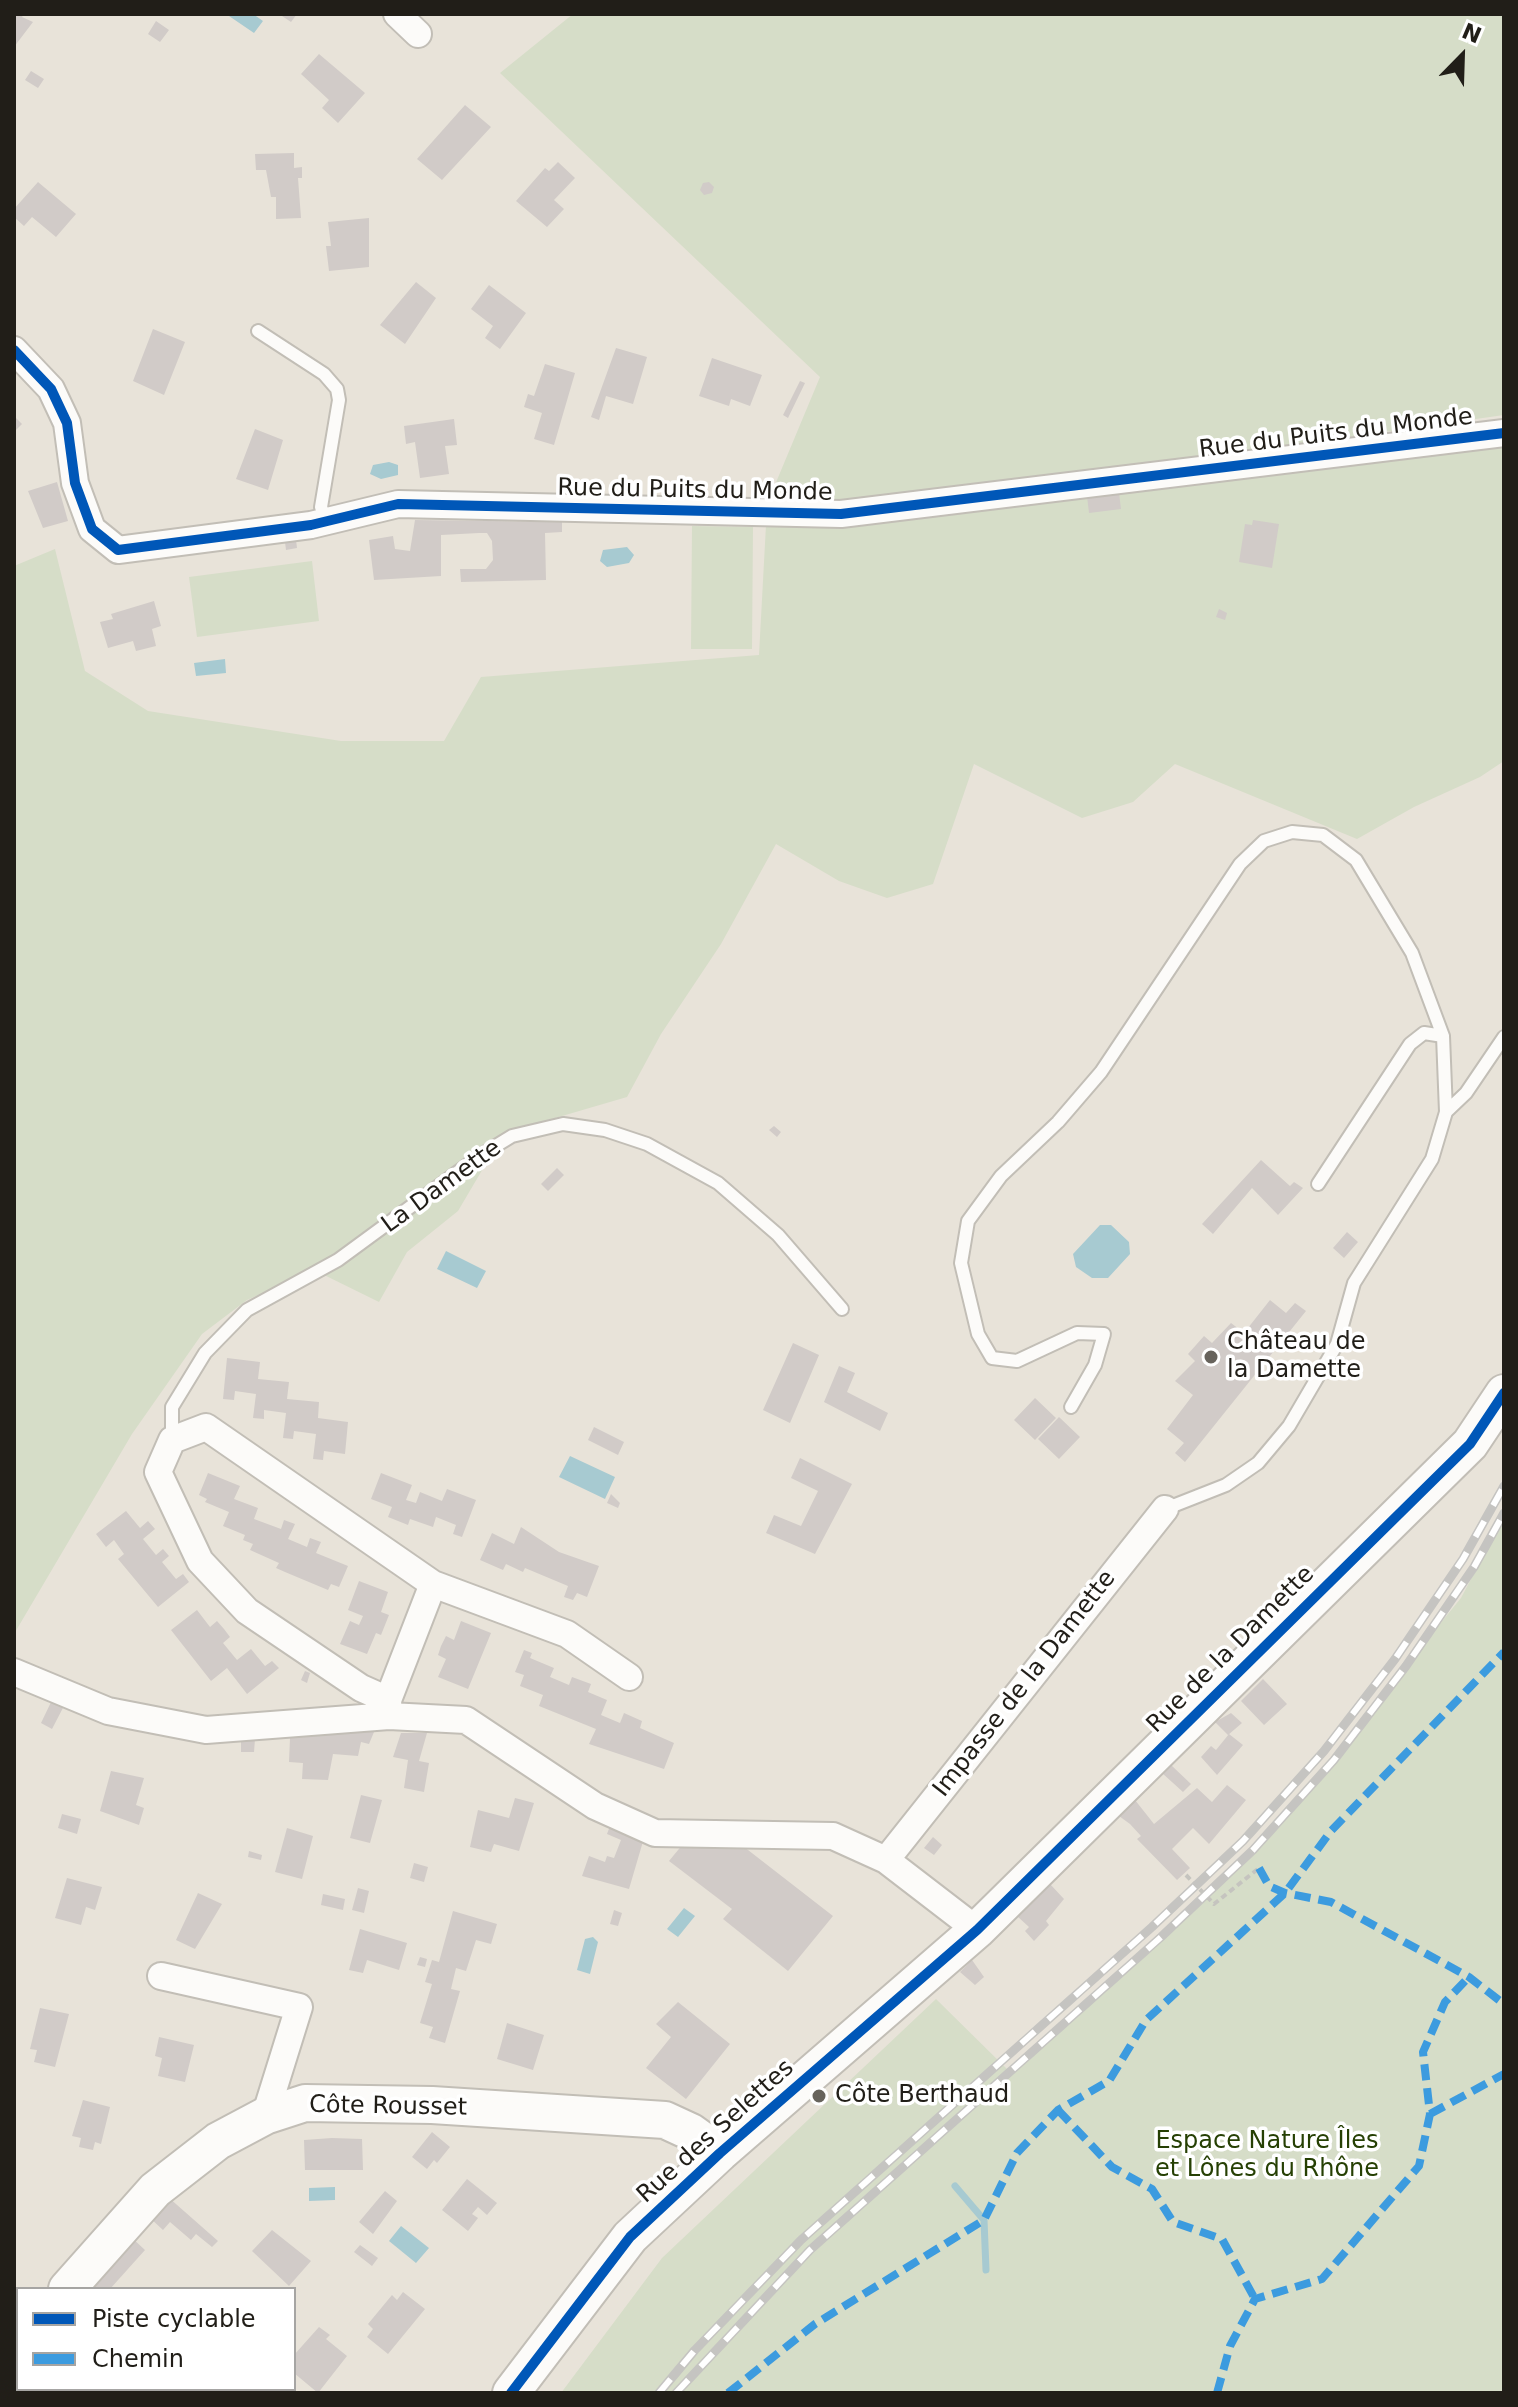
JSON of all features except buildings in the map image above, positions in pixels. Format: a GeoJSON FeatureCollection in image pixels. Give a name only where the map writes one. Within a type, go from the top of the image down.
{"type":"FeatureCollection","features":[{"type":"Feature","properties":{"kind":"main road","name":"Rue de la Damette"},"geometry":{"type":"LineString","coordinates":[[977,1930],[1470,1444],[1504,1393]]}},
{"type":"Feature","properties":{"kind":"main road","name":"Rue des Selettes"},"geometry":{"type":"LineString","coordinates":[[511,2393],[630,2237],[720,2153],[977,1930]]}},
{"type":"Feature","properties":{"kind":"main road","name":"Côte Rousset"},"geometry":{"type":"LineString","coordinates":[[69,2287],[155,2190],[218,2141],[265,2116],[305,2103],[432,2105],[665,2120],[691,2132],[720,2153]]}},
{"type":"Feature","properties":{"kind":"street"},"geometry":{"type":"LineString","coordinates":[[397,14],[418,34]]}},
{"type":"Feature","properties":{"kind":"street","name":"Rue du Puits du Monde"},"geometry":{"type":"LineString","coordinates":[[14,350],[51,389],[67,423],[75,483],[92,529],[118,550],[326,521],[398,504],[841,514],[1504,433]]}},
{"type":"Feature","properties":{"kind":"street"},"geometry":{"type":"LineString","coordinates":[[172,1440],[206,1427],[433,1584],[567,1634],[629,1677]]}},
{"type":"Feature","properties":{"kind":"street","name":"La Damette"},"geometry":{"type":"LineString","coordinates":[[172,1440],[158,1472],[200,1561],[247,1611],[388,1708]]}},
{"type":"Feature","properties":{"kind":"street","name":"Impasse de la Damette"},"geometry":{"type":"LineString","coordinates":[[886,1860],[1165,1509]]}},
{"type":"Feature","properties":{"kind":"street"},"geometry":{"type":"LineString","coordinates":[[388,1708],[433,1584]]}},
{"type":"Feature","properties":{"kind":"street"},"geometry":{"type":"LineString","coordinates":[[14,1672],[108,1711],[206,1730],[388,1708],[466,1720],[595,1806],[655,1833],[833,1836],[886,1860],[977,1930]]}},
{"type":"Feature","properties":{"kind":"street"},"geometry":{"type":"LineString","coordinates":[[161,1976],[299,2007],[265,2116]]}},
{"type":"Feature","properties":{"kind":"lane"},"geometry":{"type":"LineString","coordinates":[[258,331],[324,374],[337,389],[339,400],[321,507],[326,521]]}},
{"type":"Feature","properties":{"kind":"lane"},"geometry":{"type":"LineString","coordinates":[[1071,1407],[1095,1365],[1104,1334],[1077,1333],[1017,1361],[992,1358],[978,1334],[961,1263],[968,1221],[1001,1176],[1058,1122],[1101,1072],[1132,1030],[1205,912],[1240,864],[1264,841],[1292,832],[1323,835],[1356,860],[1412,953],[1443,1036],[1446,1112],[1432,1159],[1354,1283],[1337,1344],[1289,1426],[1258,1463],[1226,1485],[1165,1509]]}},
{"type":"Feature","properties":{"kind":"lane"},"geometry":{"type":"LineString","coordinates":[[1318,1184],[1410,1044],[1424,1033],[1443,1036]]}},
{"type":"Feature","properties":{"kind":"lane"},"geometry":{"type":"LineString","coordinates":[[1446,1112],[1466,1093],[1504,1037]]}},
{"type":"Feature","properties":{"kind":"lane","name":"La Damette"},"geometry":{"type":"LineString","coordinates":[[172,1440],[172,1407],[205,1353],[247,1310],[338,1260],[491,1148],[512,1136],[563,1124],[605,1130],[647,1144],[718,1183],[778,1235],[842,1309]]}},
{"type":"Feature","properties":{"kind":"path"},"geometry":{"type":"LineString","coordinates":[[1186,1875],[1214,1904],[1259,1868]]}},
{"type":"Feature","properties":{"kind":"green space"},"geometry":{"type":"Polygon","coordinates":[[[573,14],[1504,14],[1504,415],[842,509],[771,506],[772,492],[820,377],[500,73],[573,14]]]}},
{"type":"Feature","properties":{"kind":"green space"},"geometry":{"type":"Polygon","coordinates":[[[1504,443],[1504,761],[1480,777],[1414,807],[1357,839],[1175,764],[1133,802],[1082,818],[974,764],[933,884],[887,898],[839,881],[776,844],[721,944],[661,1034],[627,1097],[504,1133],[458,1211],[407,1252],[379,1302],[314,1270],[247,1300],[202,1334],[132,1434],[14,1634],[14,566],[55,549],[85,671],[148,711],[341,741],[444,741],[481,677],[759,655],[766,525],[845,527],[901,514],[923,518],[1504,443]]]}},
{"type":"Feature","properties":{"kind":"green space"},"geometry":{"type":"Polygon","coordinates":[[[692,526],[753,527],[752,649],[691,649],[692,526]]]}},
{"type":"Feature","properties":{"kind":"green space"},"geometry":{"type":"Polygon","coordinates":[[[312,561],[319,621],[197,637],[189,577],[312,561]]]}},
{"type":"Feature","properties":{"kind":"green space","name":"Espace Nature Îles et Lônes du Rhône"},"geometry":{"type":"Polygon","coordinates":[[[1504,1516],[1504,2393],[561,2393],[662,2258],[936,1999],[1007,2069],[1262,1842],[1461,1598],[1504,1516]]]}},
{"type":"Feature","properties":{"kind":"water"},"geometry":{"type":"Polygon","coordinates":[[[253,14],[263,21],[254,33],[229,16],[253,14]]]}},
{"type":"Feature","properties":{"kind":"water"},"geometry":{"type":"Polygon","coordinates":[[[389,462],[398,465],[398,475],[381,479],[370,474],[373,465],[389,462]]]}},
{"type":"Feature","properties":{"kind":"water"},"geometry":{"type":"Polygon","coordinates":[[[627,547],[634,555],[629,563],[607,567],[600,561],[603,550],[627,547]]]}},
{"type":"Feature","properties":{"kind":"water"},"geometry":{"type":"Polygon","coordinates":[[[225,659],[226,673],[196,676],[194,663],[225,659]]]}},
{"type":"Feature","properties":{"kind":"water"},"geometry":{"type":"Polygon","coordinates":[[[1100,1225],[1111,1225],[1129,1242],[1130,1254],[1108,1278],[1092,1278],[1076,1267],[1073,1254],[1100,1225]]]}},
{"type":"Feature","properties":{"kind":"water"},"geometry":{"type":"Polygon","coordinates":[[[446,1251],[486,1271],[477,1288],[437,1269],[446,1251]]]}},
{"type":"Feature","properties":{"kind":"water"},"geometry":{"type":"Polygon","coordinates":[[[570,1456],[615,1477],[605,1499],[559,1477],[570,1456]]]}},
{"type":"Feature","properties":{"kind":"water"},"geometry":{"type":"Polygon","coordinates":[[[684,1908],[695,1916],[678,1937],[667,1929],[684,1908]]]}},
{"type":"Feature","properties":{"kind":"water"},"geometry":{"type":"Polygon","coordinates":[[[593,1937],[598,1942],[590,1974],[577,1970],[585,1939],[593,1937]]]}},
{"type":"Feature","properties":{"kind":"water"},"geometry":{"type":"Polygon","coordinates":[[[335,2187],[335,2200],[309,2201],[309,2188],[335,2187]]]}},
{"type":"Feature","properties":{"kind":"water"},"geometry":{"type":"Polygon","coordinates":[[[401,2226],[429,2248],[416,2263],[389,2241],[401,2226]]]}},
{"type":"Feature","properties":{"kind":"waterway"},"geometry":{"type":"LineString","coordinates":[[955,2186],[984,2220],[986,2270]]}},
{"type":"Feature","properties":{"kind":"railway"},"geometry":{"type":"LineString","coordinates":[[659,2393],[695,2350],[801,2240],[1152,1927],[1243,1841],[1324,1751],[1395,1659],[1463,1559],[1504,1486]]}},
{"type":"Feature","properties":{"kind":"railway"},"geometry":{"type":"LineString","coordinates":[[676,2393],[810,2250],[1161,1937],[1253,1850],[1334,1760],[1406,1666],[1474,1567],[1504,1513]]}},
{"type":"Feature","properties":{"kind":"marked path"},"geometry":{"type":"LineString","coordinates":[[728,2393],[815,2324],[984,2220],[1017,2153],[1058,2110],[1109,2081],[1146,2020],[1285,1893],[1331,1831],[1504,1652]]}},
{"type":"Feature","properties":{"kind":"marked path"},"geometry":{"type":"LineString","coordinates":[[1259,1868],[1269,1886],[1285,1893],[1331,1902],[1469,1977],[1504,2004]]}},
{"type":"Feature","properties":{"kind":"marked path"},"geometry":{"type":"LineString","coordinates":[[1217,2393],[1230,2346],[1255,2299],[1322,2279],[1419,2166],[1430,2114],[1423,2052],[1445,2002],[1469,1977]]}},
{"type":"Feature","properties":{"kind":"marked path"},"geometry":{"type":"LineString","coordinates":[[1430,2114],[1504,2074]]}},
{"type":"Feature","properties":{"kind":"marked path"},"geometry":{"type":"LineString","coordinates":[[1058,2110],[1112,2167],[1152,2189],[1173,2222],[1222,2239],[1255,2299]]}},
{"type":"Feature","properties":{"kind":"cycle path"},"geometry":{"type":"LineString","coordinates":[[14,350],[51,389],[67,423],[75,483],[92,529],[118,550],[311,525],[398,504],[841,514],[1504,433]]}},
{"type":"Feature","properties":{"kind":"cycle path"},"geometry":{"type":"LineString","coordinates":[[511,2393],[630,2237],[720,2153],[977,1930],[1470,1444],[1504,1393]]}},
{"type":"Feature","properties":{"kind":"place","name":"Château de la Damette"},"geometry":{"type":"Point","coordinates":[1211,1357]}},
{"type":"Feature","properties":{"kind":"place","name":"Côte Berthaud"},"geometry":{"type":"Point","coordinates":[819,2096]}}]}
